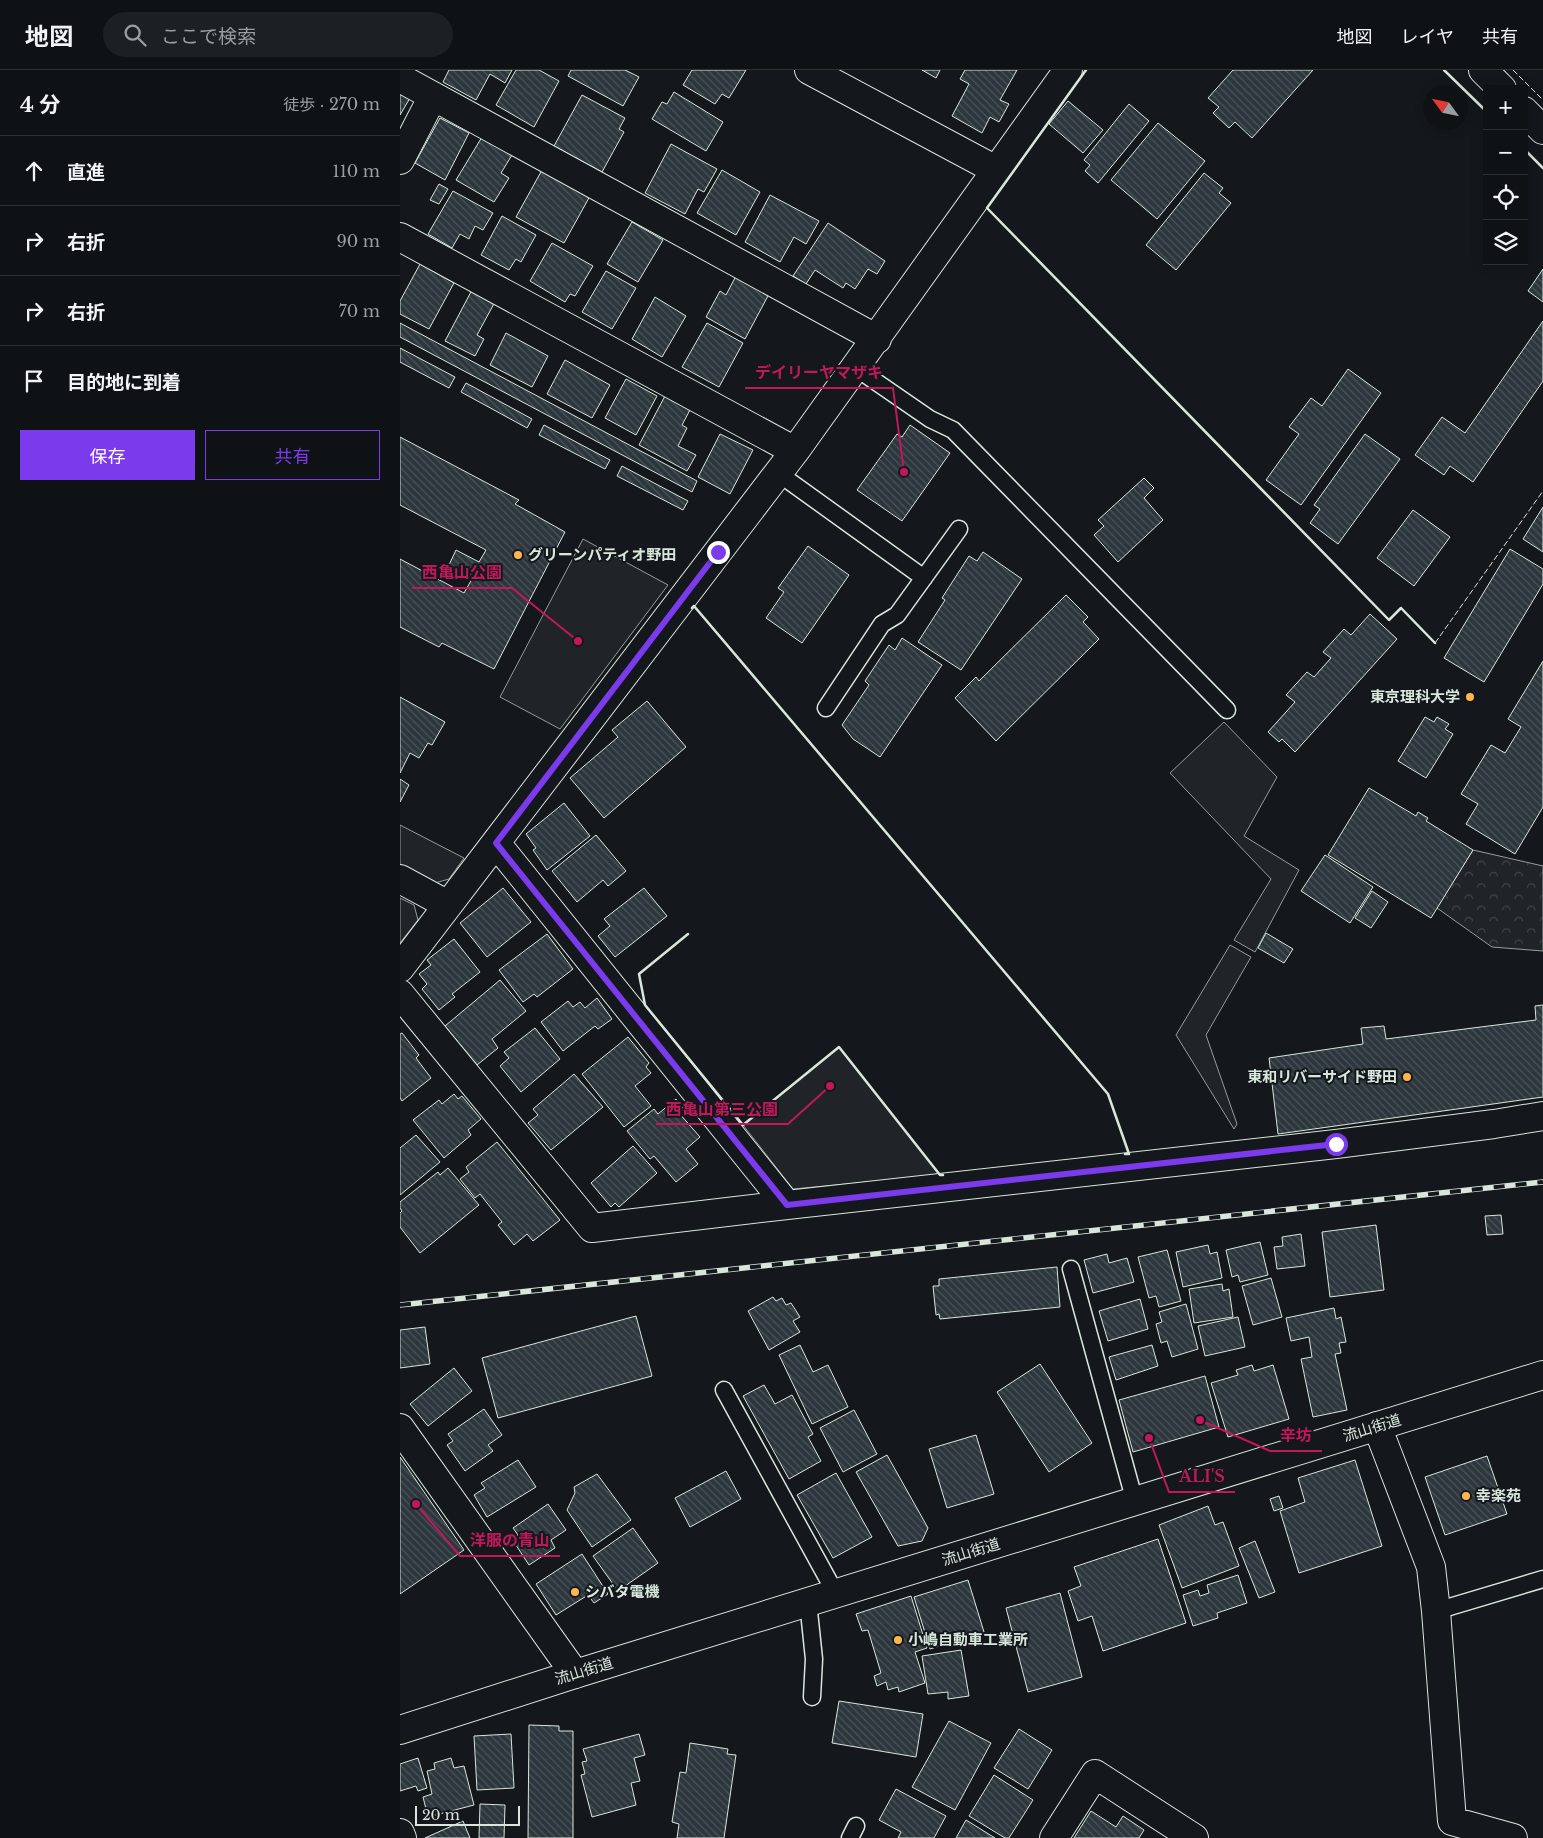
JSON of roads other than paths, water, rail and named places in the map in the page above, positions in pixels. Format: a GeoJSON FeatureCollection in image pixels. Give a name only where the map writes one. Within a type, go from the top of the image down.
{"type":"FeatureCollection","features":[{"type":"Feature","properties":{"kind":"street"},"geometry":{"type":"LineString","coordinates":[[810,70],[996,170]]}},
{"type":"Feature","properties":{"kind":"street"},"geometry":{"type":"LineString","coordinates":[[400,968],[795,451],[1068,70]]}},
{"type":"Feature","properties":{"kind":"street"},"geometry":{"type":"LineString","coordinates":[[1483,70],[1498,85]]}},
{"type":"Feature","properties":{"kind":"street"},"geometry":{"type":"LineString","coordinates":[[400,78],[877,339]]}},
{"type":"Feature","properties":{"kind":"street"},"geometry":{"type":"LineString","coordinates":[[400,160],[433,96]]}},
{"type":"Feature","properties":{"kind":"street"},"geometry":{"type":"LineString","coordinates":[[1528,116],[1543,130]]}},
{"type":"Feature","properties":{"kind":"street"},"geometry":{"type":"LineString","coordinates":[[400,237],[795,451]]}},
{"type":"Feature","properties":{"kind":"street"},"geometry":{"type":"LineString","coordinates":[[496,843],[787,1205]]}},
{"type":"Feature","properties":{"kind":"street"},"geometry":{"type":"LineString","coordinates":[[400,879],[448,905]]}},
{"type":"Feature","properties":{"kind":"street"},"geometry":{"type":"LineString","coordinates":[[400,994],[592,1228],[1336,1144],[1543,1116]]}},
{"type":"Feature","properties":{"kind":"street","name":"流山街道"},"geometry":{"type":"LineString","coordinates":[[400,1730],[575,1674],[1543,1375]]}},
{"type":"Feature","properties":{"kind":"street"},"geometry":{"type":"LineString","coordinates":[[1377,1426],[1431,1567],[1452,1820],[1513,1838]]}},
{"type":"Feature","properties":{"kind":"street"},"geometry":{"type":"LineString","coordinates":[[400,1428],[575,1674]]}},
{"type":"Feature","properties":{"kind":"street"},"geometry":{"type":"LineString","coordinates":[[1054,1838],[1095,1774],[1194,1838]]}},
{"type":"Feature","properties":{"kind":"street"},"geometry":{"type":"LineString","coordinates":[[400,1833],[402,1838]]}},
{"type":"Feature","properties":{"kind":"lane"},"geometry":{"type":"LineString","coordinates":[[856,368],[930,419],[954,430],[1227,710]]}},
{"type":"Feature","properties":{"kind":"lane"},"geometry":{"type":"LineString","coordinates":[[778,473],[924,578]]}},
{"type":"Feature","properties":{"kind":"lane"},"geometry":{"type":"LineString","coordinates":[[826,708],[882,624],[897,615],[959,529]]}},
{"type":"Feature","properties":{"kind":"lane"},"geometry":{"type":"LineString","coordinates":[[1071,1269],[1135,1502]]}},
{"type":"Feature","properties":{"kind":"lane"},"geometry":{"type":"LineString","coordinates":[[724,1390],[836,1594]]}},
{"type":"Feature","properties":{"kind":"lane"},"geometry":{"type":"LineString","coordinates":[[1436,1611],[1543,1579]]}},
{"type":"Feature","properties":{"kind":"lane"},"geometry":{"type":"LineString","coordinates":[[808,1602],[814,1659],[812,1697]]}},
{"type":"Feature","properties":{"kind":"railway"},"geometry":{"type":"LineString","coordinates":[[400,1305],[1543,1182]]}},
{"type":"Feature","properties":{"kind":"place","name":"デイリーヤマザキ"},"geometry":{"type":"Point","coordinates":[904,472]}},
{"type":"Feature","properties":{"kind":"place","name":"グリーンパティオ野田"},"geometry":{"type":"Point","coordinates":[518,555]}},
{"type":"Feature","properties":{"kind":"place","name":"西亀山公園"},"geometry":{"type":"Point","coordinates":[578,641]}},
{"type":"Feature","properties":{"kind":"place","name":"東京理科大学"},"geometry":{"type":"Point","coordinates":[1470,697]}},
{"type":"Feature","properties":{"kind":"place","name":"東和リバーサイド野田"},"geometry":{"type":"Point","coordinates":[1407,1077]}},
{"type":"Feature","properties":{"kind":"place","name":"西亀山第三公園"},"geometry":{"type":"Point","coordinates":[830,1086]}},
{"type":"Feature","properties":{"kind":"place","name":"辛坊"},"geometry":{"type":"Point","coordinates":[1200,1420]}},
{"type":"Feature","properties":{"kind":"place","name":"ALI'S"},"geometry":{"type":"Point","coordinates":[1149,1438]}},
{"type":"Feature","properties":{"kind":"place","name":"幸楽苑"},"geometry":{"type":"Point","coordinates":[1466,1496]}},
{"type":"Feature","properties":{"kind":"place","name":"洋服の青山"},"geometry":{"type":"Point","coordinates":[416,1504]}},
{"type":"Feature","properties":{"kind":"place","name":"シバタ電機"},"geometry":{"type":"Point","coordinates":[575,1592]}},
{"type":"Feature","properties":{"kind":"place","name":"小嶋自動車工業所"},"geometry":{"type":"Point","coordinates":[898,1640]}}]}
